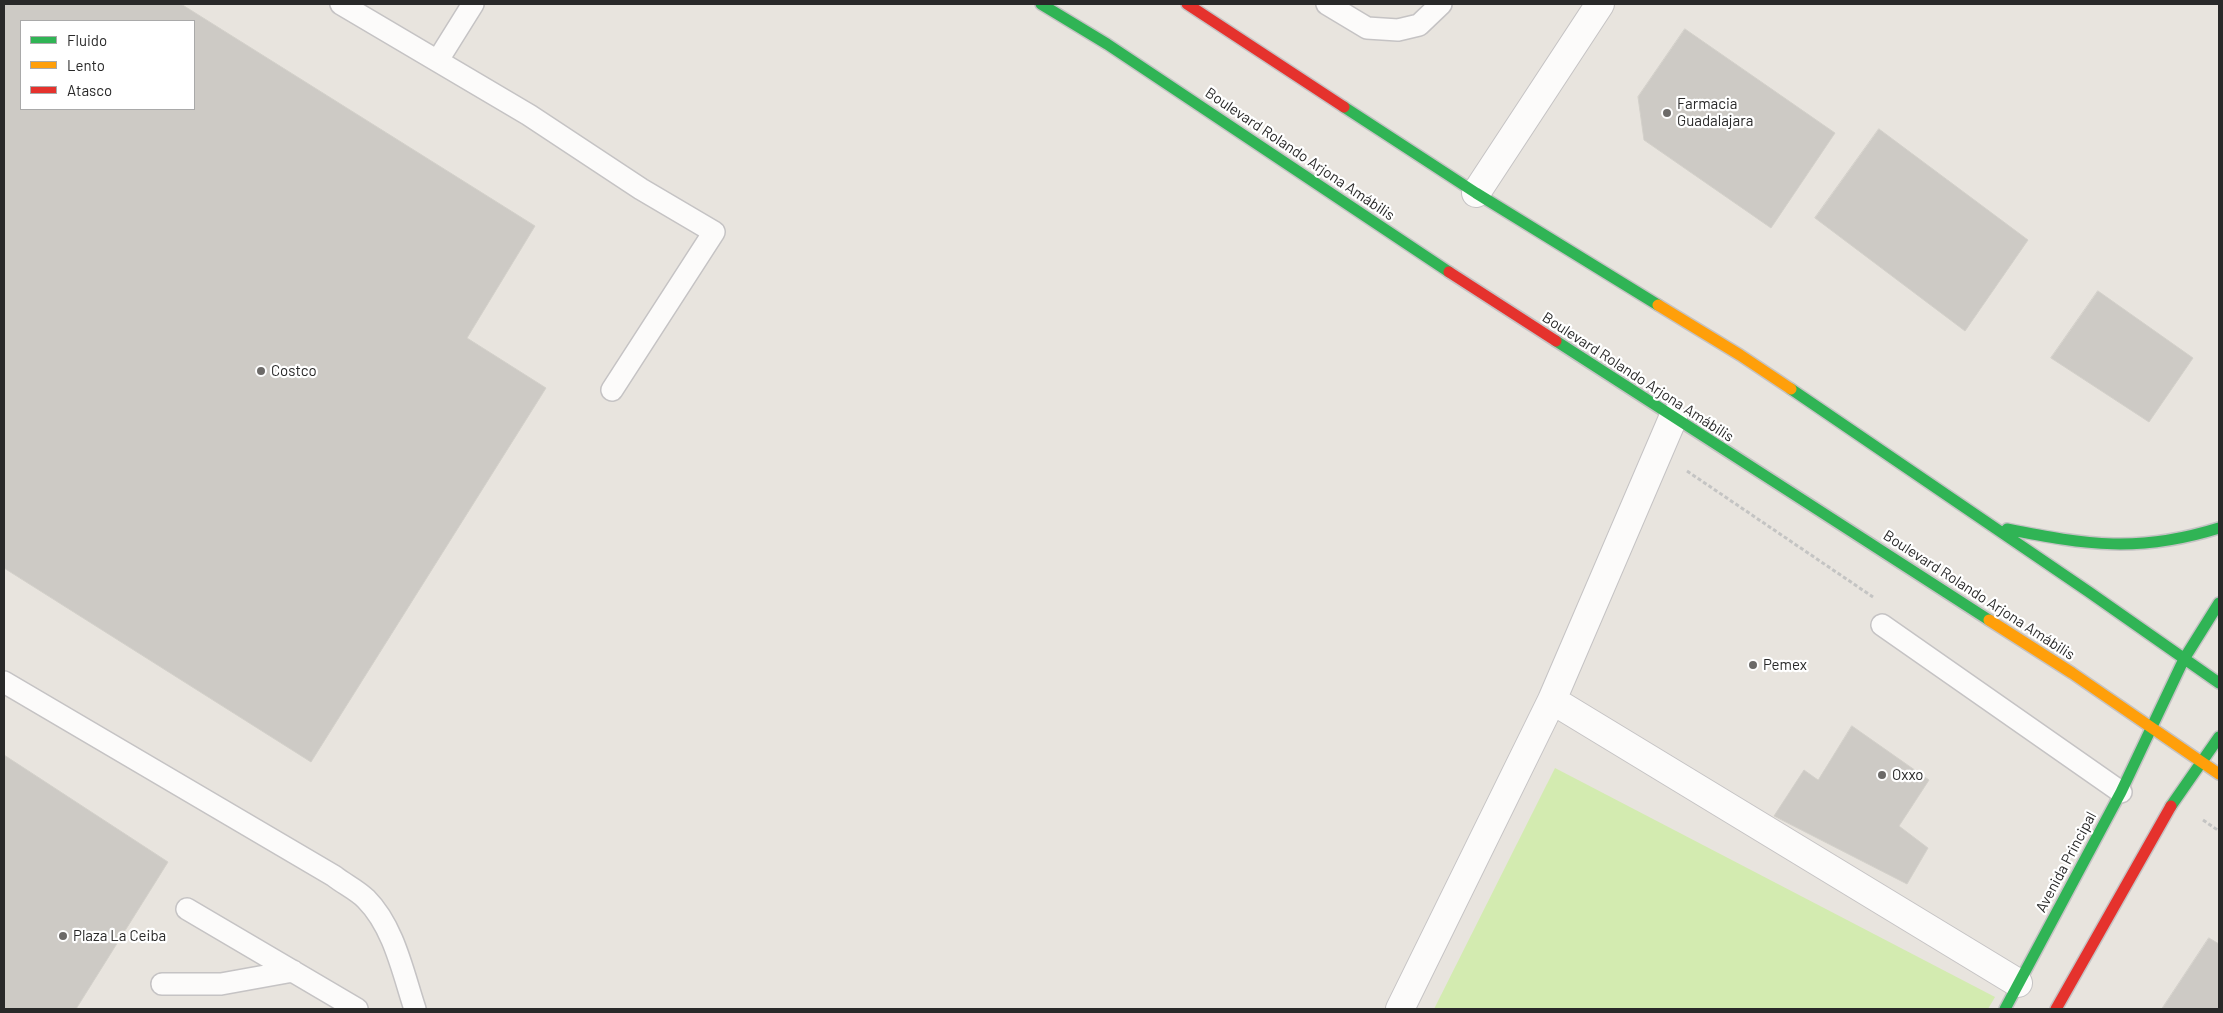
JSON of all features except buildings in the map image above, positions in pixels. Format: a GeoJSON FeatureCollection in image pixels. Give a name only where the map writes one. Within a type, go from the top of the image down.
{"type":"FeatureCollection","features":[{"type":"Feature","properties":{"kind":"main road","name":"Boulevard Rolando Arjona Amábilis"},"geometry":{"type":"LineString","coordinates":[[1041,4],[1107,44],[1444,269],[1673,418],[2064,668],[2219,774]]}},
{"type":"Feature","properties":{"kind":"main road"},"geometry":{"type":"LineString","coordinates":[[1063,4],[1107,44]]}},
{"type":"Feature","properties":{"kind":"main road"},"geometry":{"type":"LineString","coordinates":[[1186,4],[1476,193],[1740,355],[1994,526],[2219,684]]}},
{"type":"Feature","properties":{"kind":"main road"},"geometry":{"type":"LineString","coordinates":[[1994,526],[2056,539],[2127,547],[2168,544],[2219,528]]}},
{"type":"Feature","properties":{"kind":"main road","name":"Avenida Principal"},"geometry":{"type":"LineString","coordinates":[[2005,1009],[2153,728],[2184,659],[2219,603]]}},
{"type":"Feature","properties":{"kind":"main road"},"geometry":{"type":"LineString","coordinates":[[2056,1009],[2171,806],[2219,737]]}},
{"type":"Feature","properties":{"kind":"street"},"geometry":{"type":"LineString","coordinates":[[1476,193],[1600,4]]}},
{"type":"Feature","properties":{"kind":"street"},"geometry":{"type":"LineString","coordinates":[[1400,1009],[1552,700],[1673,418]]}},
{"type":"Feature","properties":{"kind":"street"},"geometry":{"type":"LineString","coordinates":[[1552,700],[2018,983]]}},
{"type":"Feature","properties":{"kind":"lane"},"geometry":{"type":"LineString","coordinates":[[341,4],[438,60],[714,232],[612,390]]}},
{"type":"Feature","properties":{"kind":"lane"},"geometry":{"type":"LineString","coordinates":[[438,60],[473,4]]}},
{"type":"Feature","properties":{"kind":"lane"},"geometry":{"type":"LineString","coordinates":[[1327,4],[1367,28],[1398,30],[1418,24],[1440,4]]}},
{"type":"Feature","properties":{"kind":"lane"},"geometry":{"type":"LineString","coordinates":[[1882,625],[2120,792]]}},
{"type":"Feature","properties":{"kind":"lane"},"geometry":{"type":"LineString","coordinates":[[4,682],[334,876],[366,899],[382,920],[393,944],[415,1009]]}},
{"type":"Feature","properties":{"kind":"lane"},"geometry":{"type":"LineString","coordinates":[[187,909],[357,1009]]}},
{"type":"Feature","properties":{"kind":"lane"},"geometry":{"type":"LineString","coordinates":[[162,984],[221,984],[293,971]]}},
{"type":"Feature","properties":{"kind":"green space"},"geometry":{"type":"Polygon","coordinates":[[[1555,768],[1995,997],[1988,1009],[1434,1009],[1555,768]]]}},
{"type":"Feature","properties":{"kind":"traffic: fast"},"geometry":{"type":"LineString","coordinates":[[1041,4],[1107,44],[1449,272]]}},
{"type":"Feature","properties":{"kind":"traffic: fast"},"geometry":{"type":"LineString","coordinates":[[1344,107],[1476,193],[1658,305]]}},
{"type":"Feature","properties":{"kind":"traffic: fast"},"geometry":{"type":"LineString","coordinates":[[1556,341],[1989,620]]}},
{"type":"Feature","properties":{"kind":"traffic: fast"},"geometry":{"type":"LineString","coordinates":[[1791,389],[2219,683]]}},
{"type":"Feature","properties":{"kind":"traffic: fast"},"geometry":{"type":"LineString","coordinates":[[2007,529],[2088,542],[2138,544],[2190,536],[2219,528]]}},
{"type":"Feature","properties":{"kind":"traffic: fast"},"geometry":{"type":"LineString","coordinates":[[2005,1009],[2121,792],[2184,659],[2219,603]]}},
{"type":"Feature","properties":{"kind":"traffic: fast"},"geometry":{"type":"LineString","coordinates":[[2171,806],[2219,737]]}},
{"type":"Feature","properties":{"kind":"traffic: slow"},"geometry":{"type":"LineString","coordinates":[[1658,305],[1740,355],[1791,389]]}},
{"type":"Feature","properties":{"kind":"traffic: slow"},"geometry":{"type":"LineString","coordinates":[[1989,620],[2072,673],[2219,774]]}},
{"type":"Feature","properties":{"kind":"traffic: jam"},"geometry":{"type":"LineString","coordinates":[[1187,4],[1344,107]]}},
{"type":"Feature","properties":{"kind":"traffic: jam"},"geometry":{"type":"LineString","coordinates":[[1449,272],[1556,341]]}},
{"type":"Feature","properties":{"kind":"traffic: jam"},"geometry":{"type":"LineString","coordinates":[[2056,1009],[2171,806]]}},
{"type":"Feature","properties":{"kind":"place","name":"Farmacia Guadalajara"},"geometry":{"type":"Point","coordinates":[1667,113]}},
{"type":"Feature","properties":{"kind":"place","name":"Costco"},"geometry":{"type":"Point","coordinates":[261,371]}},
{"type":"Feature","properties":{"kind":"place","name":"Pemex"},"geometry":{"type":"Point","coordinates":[1753,665]}},
{"type":"Feature","properties":{"kind":"place","name":"Oxxo"},"geometry":{"type":"Point","coordinates":[1882,775]}},
{"type":"Feature","properties":{"kind":"place","name":"Plaza La Ceiba"},"geometry":{"type":"Point","coordinates":[63,936]}}]}
